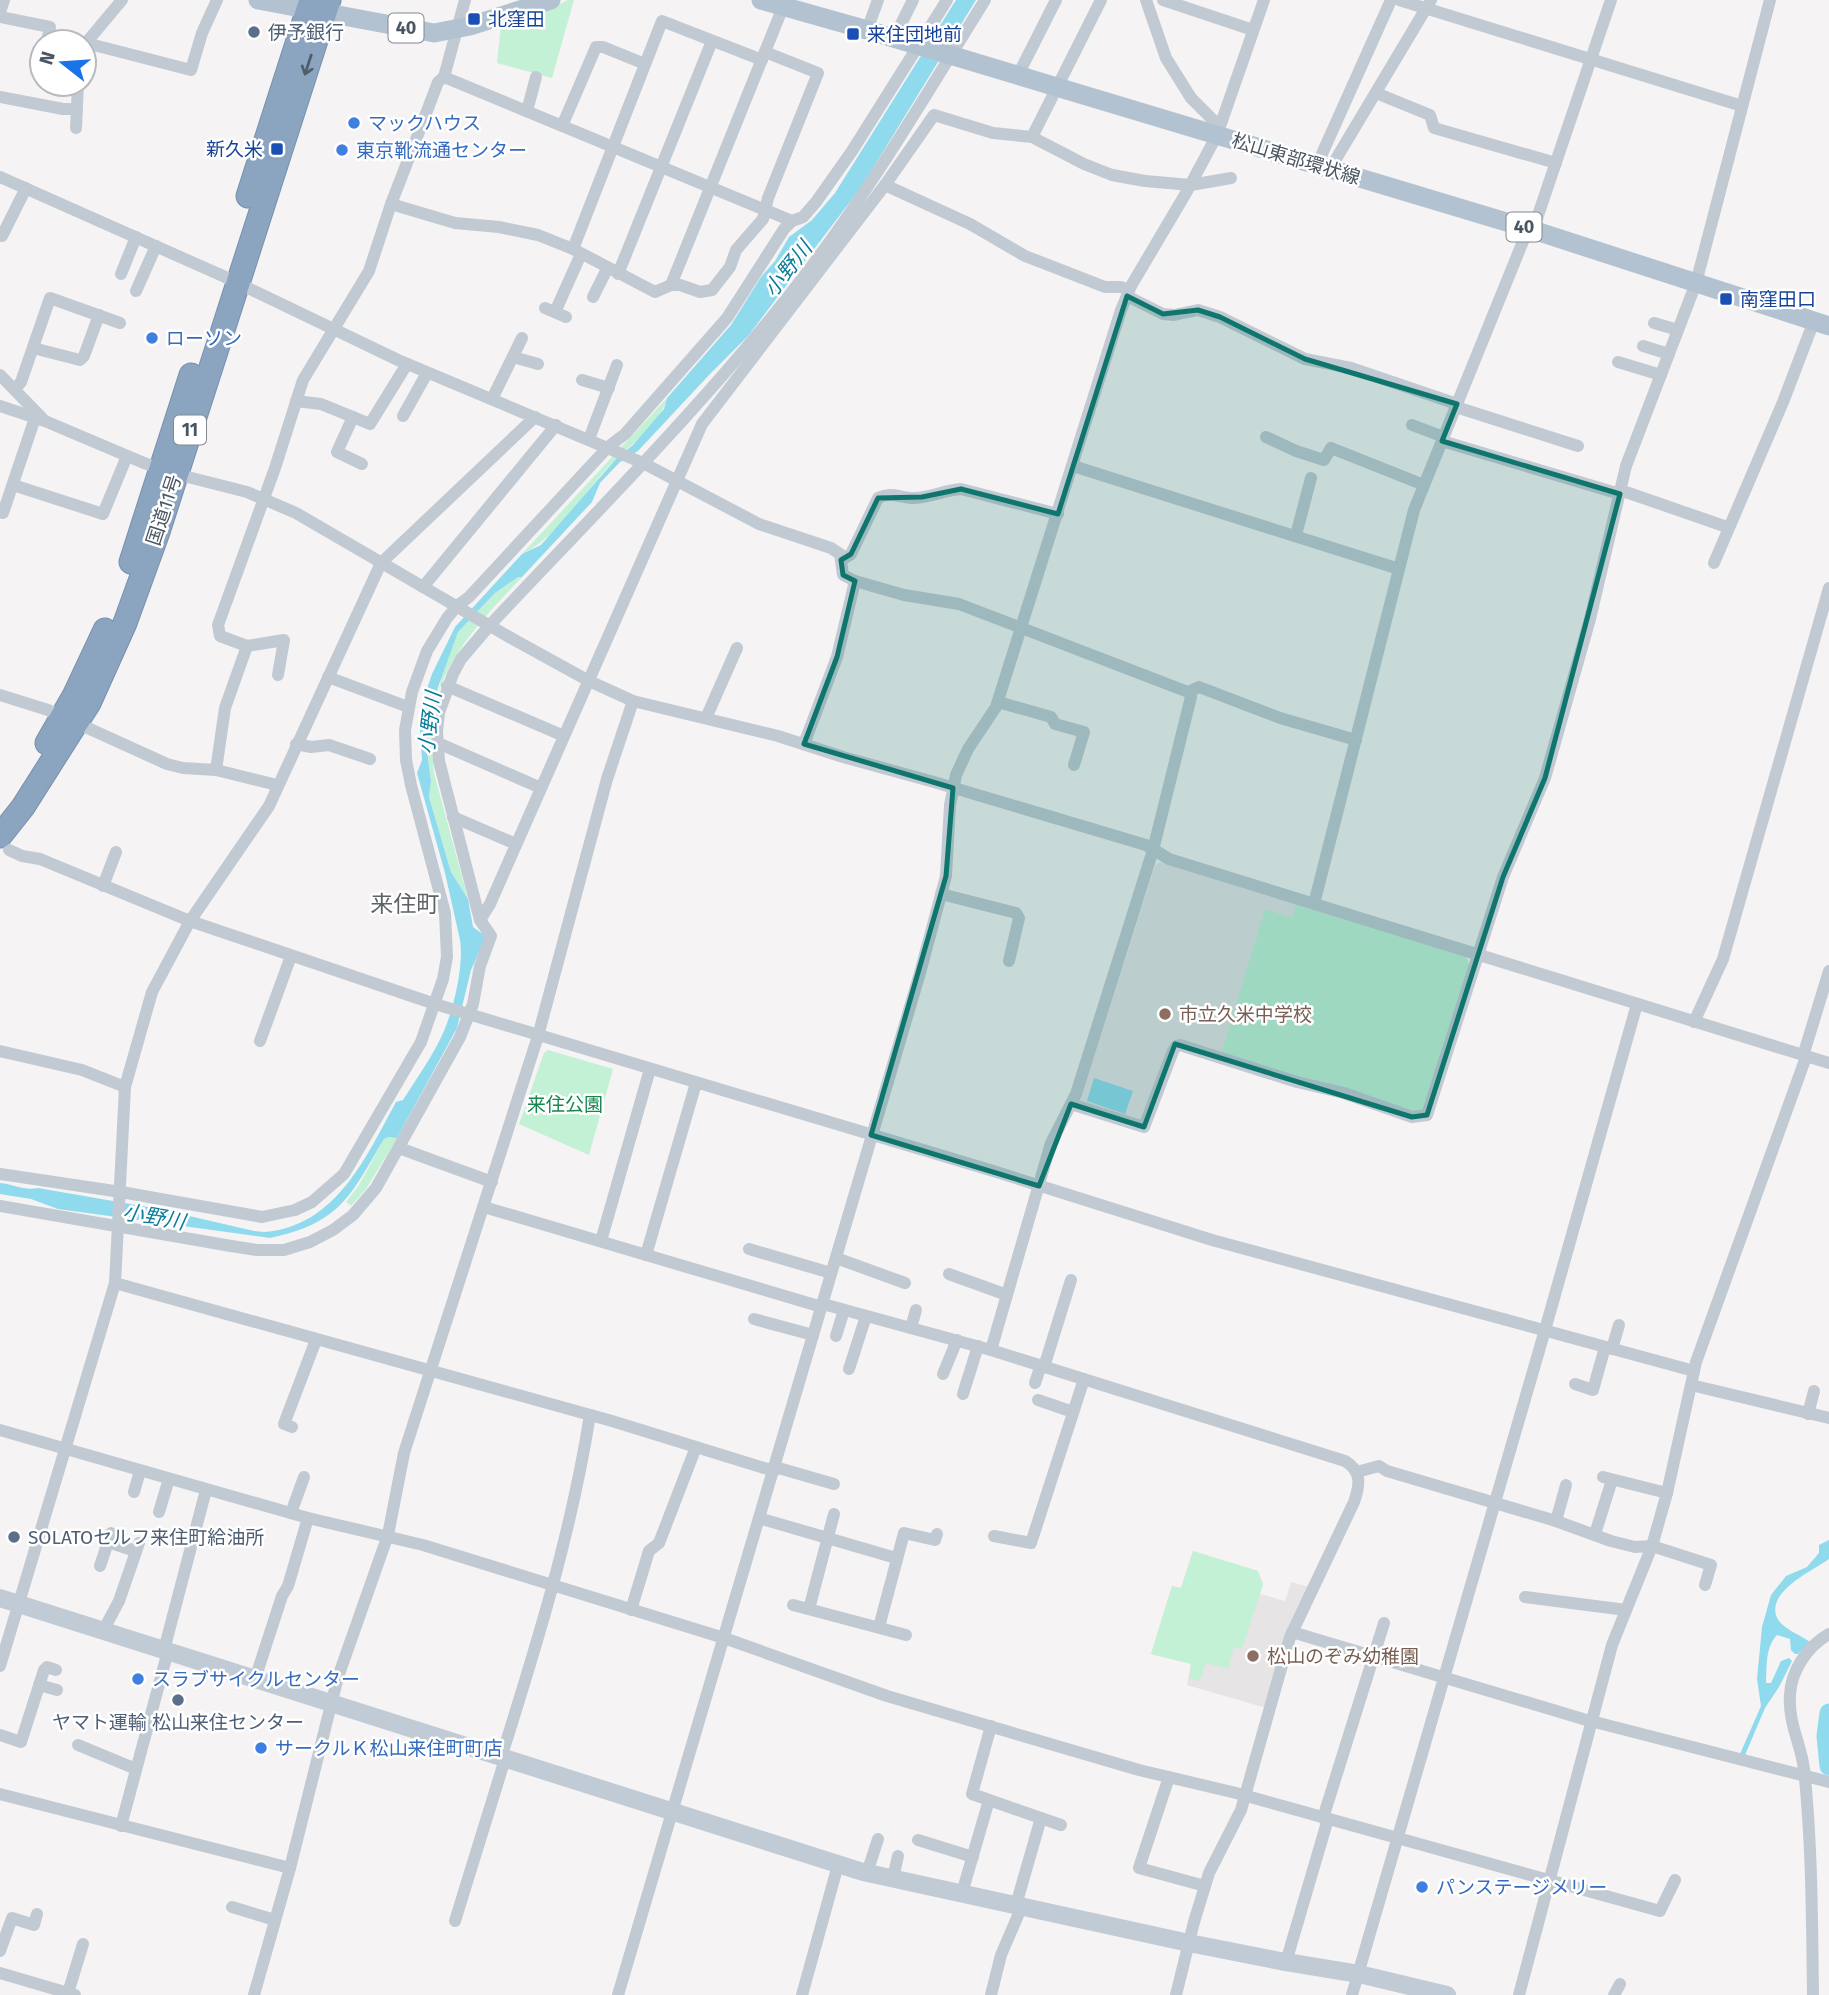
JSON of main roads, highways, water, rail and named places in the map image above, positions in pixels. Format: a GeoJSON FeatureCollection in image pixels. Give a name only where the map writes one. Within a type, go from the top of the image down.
{"type":"FeatureCollection","features":[{"type":"Feature","properties":{"kind":"highway","name":"国道11号"},"geometry":{"type":"LineString","coordinates":[[0,812],[37,760],[70,720],[89,703],[125,623],[168,472],[318,5]]}},
{"type":"Feature","properties":{"kind":"highway","name":"国道11号"},"geometry":{"type":"LineString","coordinates":[[5,843],[70,720]]}},
{"type":"Feature","properties":{"kind":"main road","name":"40"},"geometry":{"type":"LineString","coordinates":[[258,0],[318,5],[434,33],[459,29],[551,0]]}},
{"type":"Feature","properties":{"kind":"main road","name":"松山東部環状線"},"geometry":{"type":"LineString","coordinates":[[761,0],[1057,87],[1219,131],[1324,167],[1531,229],[1821,324]]}},
{"type":"Feature","properties":{"kind":"water","name":"小野川"},"geometry":{"type":"Polygon","coordinates":[[[956,0],[976,0],[862,186],[748,336],[638,451],[620,462],[600,483],[592,502],[522,577],[495,593],[458,632],[438,687],[427,751],[431,781],[429,797],[451,872],[468,899],[473,927],[484,935],[484,941],[471,970],[457,1028],[397,1138],[384,1139],[352,1191],[328,1215],[294,1232],[270,1238],[58,1209],[31,1199],[0,1194],[0,1183],[28,1189],[38,1188],[159,1209],[265,1232],[290,1227],[311,1217],[330,1203],[346,1185],[373,1145],[396,1102],[403,1100],[435,1048],[455,998],[461,961],[460,940],[445,873],[417,773],[422,760],[420,731],[425,695],[455,627],[522,554],[541,545],[664,409],[667,398],[731,325],[789,237],[812,220],[835,193],[956,0]]]}},
{"type":"Feature","properties":{"kind":"water"},"geometry":{"type":"Polygon","coordinates":[[[1094,1078],[1133,1091],[1125,1114],[1087,1101],[1094,1078]]]}},
{"type":"Feature","properties":{"kind":"water"},"geometry":{"type":"Polygon","coordinates":[[[1829,1540],[1829,1559],[1791,1584],[1777,1602],[1775,1611],[1779,1621],[1810,1642],[1795,1654],[1791,1650],[1790,1639],[1777,1635],[1773,1640],[1767,1657],[1766,1683],[1771,1683],[1781,1661],[1789,1658],[1792,1661],[1765,1708],[1745,1755],[1740,1754],[1761,1706],[1757,1679],[1762,1627],[1771,1595],[1786,1576],[1807,1567],[1819,1553],[1819,1545],[1829,1540]]]}},
{"type":"Feature","properties":{"kind":"waterway"},"geometry":{"type":"LineString","coordinates":[[1829,1713],[1826,1736],[1829,1766]]}},
{"type":"Feature","properties":{"kind":"place","name":"北窪田"},"geometry":{"type":"Point","coordinates":[474,19]}},
{"type":"Feature","properties":{"kind":"place","name":"伊予銀行"},"geometry":{"type":"Point","coordinates":[254,32]}},
{"type":"Feature","properties":{"kind":"place","name":"来住団地前"},"geometry":{"type":"Point","coordinates":[853,34]}},
{"type":"Feature","properties":{"kind":"place","name":"マックハウス"},"geometry":{"type":"Point","coordinates":[354,123]}},
{"type":"Feature","properties":{"kind":"place","name":"新久米"},"geometry":{"type":"Point","coordinates":[277,149]}},
{"type":"Feature","properties":{"kind":"place","name":"東京靴流通センター"},"geometry":{"type":"Point","coordinates":[342,150]}},
{"type":"Feature","properties":{"kind":"place","name":"南窪田口"},"geometry":{"type":"Point","coordinates":[1726,299]}},
{"type":"Feature","properties":{"kind":"place","name":"ローソン"},"geometry":{"type":"Point","coordinates":[152,338]}},
{"type":"Feature","properties":{"kind":"place","name":"市立久米中学校"},"geometry":{"type":"Point","coordinates":[1165,1014]}},
{"type":"Feature","properties":{"kind":"place","name":"SOLATOセルフ来住町給油所"},"geometry":{"type":"Point","coordinates":[14,1537]}},
{"type":"Feature","properties":{"kind":"place","name":"松山のぞみ幼稚園"},"geometry":{"type":"Point","coordinates":[1253,1656]}},
{"type":"Feature","properties":{"kind":"place","name":"スラブサイクルセンター"},"geometry":{"type":"Point","coordinates":[138,1679]}},
{"type":"Feature","properties":{"kind":"place","name":"ヤマト運輸 松山来住センター"},"geometry":{"type":"Point","coordinates":[178,1700]}},
{"type":"Feature","properties":{"kind":"place","name":"サークルＫ松山来住町町店"},"geometry":{"type":"Point","coordinates":[261,1748]}},
{"type":"Feature","properties":{"kind":"place","name":"パンステージメリー"},"geometry":{"type":"Point","coordinates":[1422,1887]}},
{"type":"Feature","properties":{"kind":"district","name":"来住町"},"geometry":{"type":"Point","coordinates":[405,904]}},
{"type":"Feature","properties":{"kind":"park label","name":"来住公園"},"geometry":{"type":"Point","coordinates":[565,1104]}}]}
